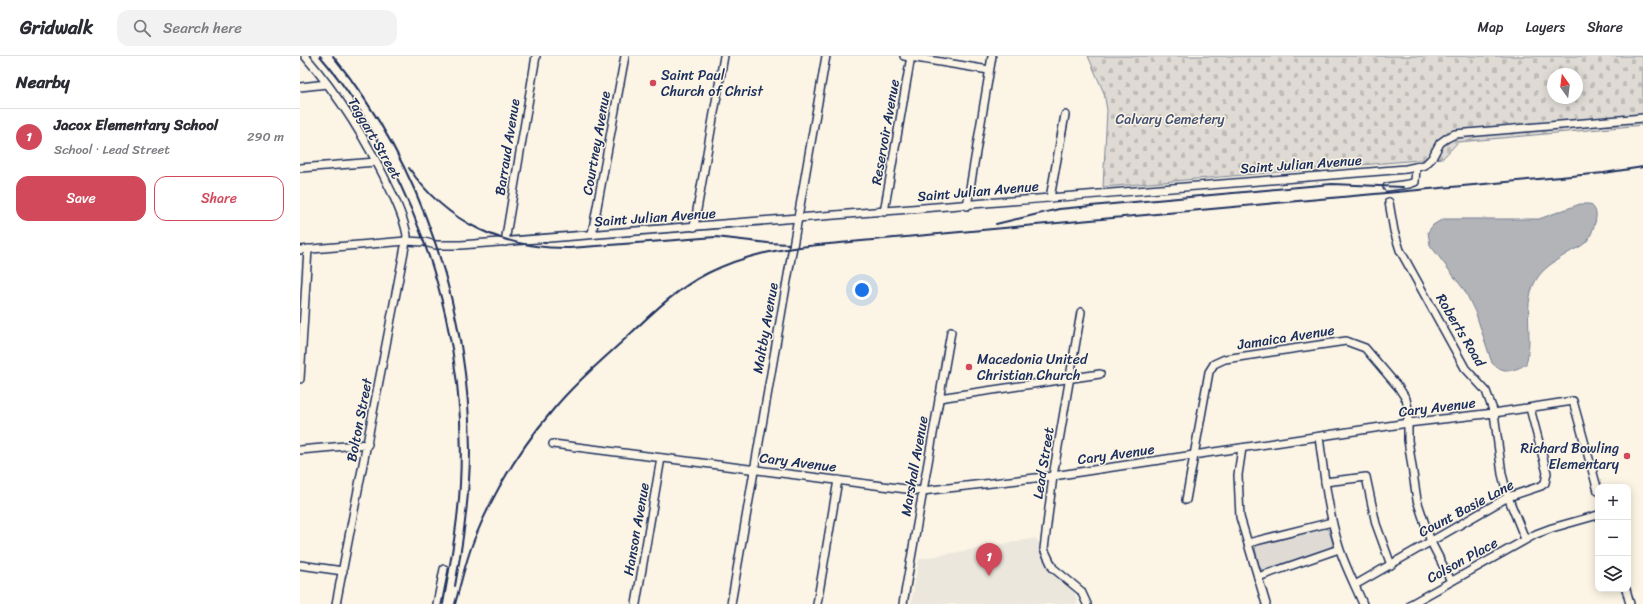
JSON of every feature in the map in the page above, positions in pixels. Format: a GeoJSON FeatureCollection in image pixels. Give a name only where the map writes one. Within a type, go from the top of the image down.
{"type":"FeatureCollection","features":[{"type":"Feature","properties":{"kind":"street","name":"Taggart Street"},"geometry":{"type":"LineString","coordinates":[[305,56],[327,84],[356,127],[376,162],[402,216],[406,228],[406,241]]}},
{"type":"Feature","properties":{"kind":"street","name":"Barraud Avenue"},"geometry":{"type":"LineString","coordinates":[[505,242],[536,56]]}},
{"type":"Feature","properties":{"kind":"street","name":"Courtney Avenue"},"geometry":{"type":"LineString","coordinates":[[592,234],[625,56]]}},
{"type":"Feature","properties":{"kind":"street"},"geometry":{"type":"LineString","coordinates":[[694,227],[724,56]]}},
{"type":"Feature","properties":{"kind":"street","name":"Maltby Avenue"},"geometry":{"type":"LineString","coordinates":[[731,604],[826,56]]}},
{"type":"Feature","properties":{"kind":"street"},"geometry":{"type":"LineString","coordinates":[[909,56],[990,70]]}},
{"type":"Feature","properties":{"kind":"street","name":"Reservoir Avenue"},"geometry":{"type":"LineString","coordinates":[[884,212],[909,56]]}},
{"type":"Feature","properties":{"kind":"street"},"geometry":{"type":"LineString","coordinates":[[967,206],[992,56]]}},
{"type":"Feature","properties":{"kind":"street"},"geometry":{"type":"LineString","coordinates":[[300,87],[327,84]]}},
{"type":"Feature","properties":{"kind":"street"},"geometry":{"type":"LineString","coordinates":[[1050,198],[1065,114]]}},
{"type":"Feature","properties":{"kind":"street","name":"Saint Julian Avenue"},"geometry":{"type":"LineString","coordinates":[[304,250],[406,241],[452,246],[967,206],[1416,167],[1425,165],[1430,161],[1440,143],[1446,138],[1455,134],[1643,118]]}},
{"type":"Feature","properties":{"kind":"street"},"geometry":{"type":"LineString","coordinates":[[300,168],[376,162]]}},
{"type":"Feature","properties":{"kind":"street"},"geometry":{"type":"LineString","coordinates":[[1387,186],[1415,182],[1416,167]]}},
{"type":"Feature","properties":{"kind":"street","name":"Roberts Road"},"geometry":{"type":"LineString","coordinates":[[1389,202],[1394,231],[1400,250],[1465,368],[1486,391],[1494,413],[1502,474],[1508,497],[1525,539]]}},
{"type":"Feature","properties":{"kind":"street","name":"Bolton Street"},"geometry":{"type":"LineString","coordinates":[[336,604],[406,241]]}},
{"type":"Feature","properties":{"kind":"street"},"geometry":{"type":"LineString","coordinates":[[300,380],[304,250]]}},
{"type":"Feature","properties":{"kind":"street","name":"Lead Street"},"geometry":{"type":"LineString","coordinates":[[1081,312],[1053,476],[1044,549],[1053,568],[1081,592],[1087,604]]}},
{"type":"Feature","properties":{"kind":"street","name":"Marshall Avenue"},"geometry":{"type":"LineString","coordinates":[[903,604],[951,332]]}},
{"type":"Feature","properties":{"kind":"street","name":"Jamaica Avenue"},"geometry":{"type":"LineString","coordinates":[[1186,500],[1209,372],[1214,364],[1225,360],[1346,341],[1365,348],[1399,388],[1406,399],[1408,408],[1408,440],[1417,500],[1431,542],[1451,581]]}},
{"type":"Feature","properties":{"kind":"street"},"geometry":{"type":"LineString","coordinates":[[939,398],[1100,374]]}},
{"type":"Feature","properties":{"kind":"street","name":"Cary Avenue"},"geometry":{"type":"LineString","coordinates":[[553,444],[922,491],[1053,476],[1408,423],[1494,413],[1573,401],[1596,484]]}},
{"type":"Feature","properties":{"kind":"street","name":"Count Basie Lane"},"geometry":{"type":"LineString","coordinates":[[1355,585],[1508,497],[1541,486],[1547,478],[1547,473],[1530,408]]}},
{"type":"Feature","properties":{"kind":"street"},"geometry":{"type":"LineString","coordinates":[[1320,437],[1325,482],[1332,522],[1339,548],[1363,604]]}},
{"type":"Feature","properties":{"kind":"street"},"geometry":{"type":"LineString","coordinates":[[300,450],[368,444]]}},
{"type":"Feature","properties":{"kind":"street"},"geometry":{"type":"LineString","coordinates":[[1242,448],[1238,475],[1240,517],[1266,604]]}},
{"type":"Feature","properties":{"kind":"street","name":"Hanson Avenue"},"geometry":{"type":"LineString","coordinates":[[636,604],[661,458]]}},
{"type":"Feature","properties":{"kind":"street"},"geometry":{"type":"LineString","coordinates":[[1325,482],[1366,477],[1376,524],[1391,565]]}},
{"type":"Feature","properties":{"kind":"street"},"geometry":{"type":"LineString","coordinates":[[817,604],[838,480]]}},
{"type":"Feature","properties":{"kind":"street","name":"Colson Place"},"geometry":{"type":"LineString","coordinates":[[1411,604],[1525,539],[1552,528],[1595,516]]}},
{"type":"Feature","properties":{"kind":"street"},"geometry":{"type":"LineString","coordinates":[[1248,543],[1332,522]]}},
{"type":"Feature","properties":{"kind":"street"},"geometry":{"type":"LineString","coordinates":[[1258,577],[1339,548]]}},
{"type":"Feature","properties":{"kind":"street"},"geometry":{"type":"LineString","coordinates":[[300,565],[343,571]]}},
{"type":"Feature","properties":{"kind":"street"},"geometry":{"type":"LineString","coordinates":[[437,604],[444,569]]}},
{"type":"Feature","properties":{"kind":"street"},"geometry":{"type":"LineString","coordinates":[[1627,592],[1630,604]]}},
{"type":"Feature","properties":{"kind":"shaded area"},"geometry":{"type":"Polygon","coordinates":[[[1580,204],[1590,204],[1595,210],[1596,220],[1591,235],[1582,245],[1555,261],[1543,271],[1535,281],[1529,304],[1529,340],[1526,364],[1517,369],[1504,370],[1492,363],[1476,314],[1465,291],[1430,245],[1428,232],[1433,225],[1443,219],[1539,219],[1580,204]]]}},
{"type":"Feature","properties":{"kind":"shaded area"},"geometry":{"type":"Polygon","coordinates":[[[1036,538],[1075,593],[1078,604],[911,604],[919,559],[1036,538]]]}},
{"type":"Feature","properties":{"kind":"green space","name":"Calvary Cemetery"},"geometry":{"type":"Polygon","coordinates":[[[1088,56],[1643,56],[1643,125],[1458,142],[1443,158],[1103,187],[1107,110],[1104,93],[1088,56]]]}},
{"type":"Feature","properties":{"kind":"green space"},"geometry":{"type":"Polygon","coordinates":[[[1324,528],[1329,530],[1333,544],[1329,550],[1266,570],[1260,569],[1255,548],[1258,545],[1324,528]]]}},
{"type":"Feature","properties":{"kind":"railway"},"geometry":{"type":"LineString","coordinates":[[320,56],[348,93],[373,132],[388,160],[422,236],[446,317],[454,358],[459,400],[461,442],[460,484],[457,514],[443,604]]}},
{"type":"Feature","properties":{"kind":"railway"},"geometry":{"type":"LineString","coordinates":[[333,56],[365,99],[392,145],[416,192],[435,242],[450,293],[461,345],[468,398],[470,451],[466,519],[455,586]]}},
{"type":"Feature","properties":{"kind":"railway"},"geometry":{"type":"LineString","coordinates":[[455,604],[471,548],[481,523],[498,489],[529,441],[552,411],[587,374],[674,295],[696,279],[721,267],[748,257],[775,251],[818,245],[1604,173],[1643,167]]}},
{"type":"Feature","properties":{"kind":"railway"},"geometry":{"type":"LineString","coordinates":[[409,168],[440,204],[459,218],[500,238],[522,244],[570,248],[716,237],[789,244]]}},
{"type":"Feature","properties":{"kind":"railway"},"geometry":{"type":"LineString","coordinates":[[996,224],[1059,209],[1134,202],[1332,184],[1403,187]]}},
{"type":"Feature","properties":{"kind":"place","name":"Saint Paul Church of Christ"},"geometry":{"type":"Point","coordinates":[653,83]}},
{"type":"Feature","properties":{"kind":"place","name":"Macedonia United Christian Church"},"geometry":{"type":"Point","coordinates":[969,367]}},
{"type":"Feature","properties":{"kind":"place","name":"Richard Bowling Elementary"},"geometry":{"type":"Point","coordinates":[1627,456]}},
{"type":"Feature","properties":{"kind":"place","name":"Jacox Elementary School"},"geometry":{"type":"Point","coordinates":[989,576]}}]}
